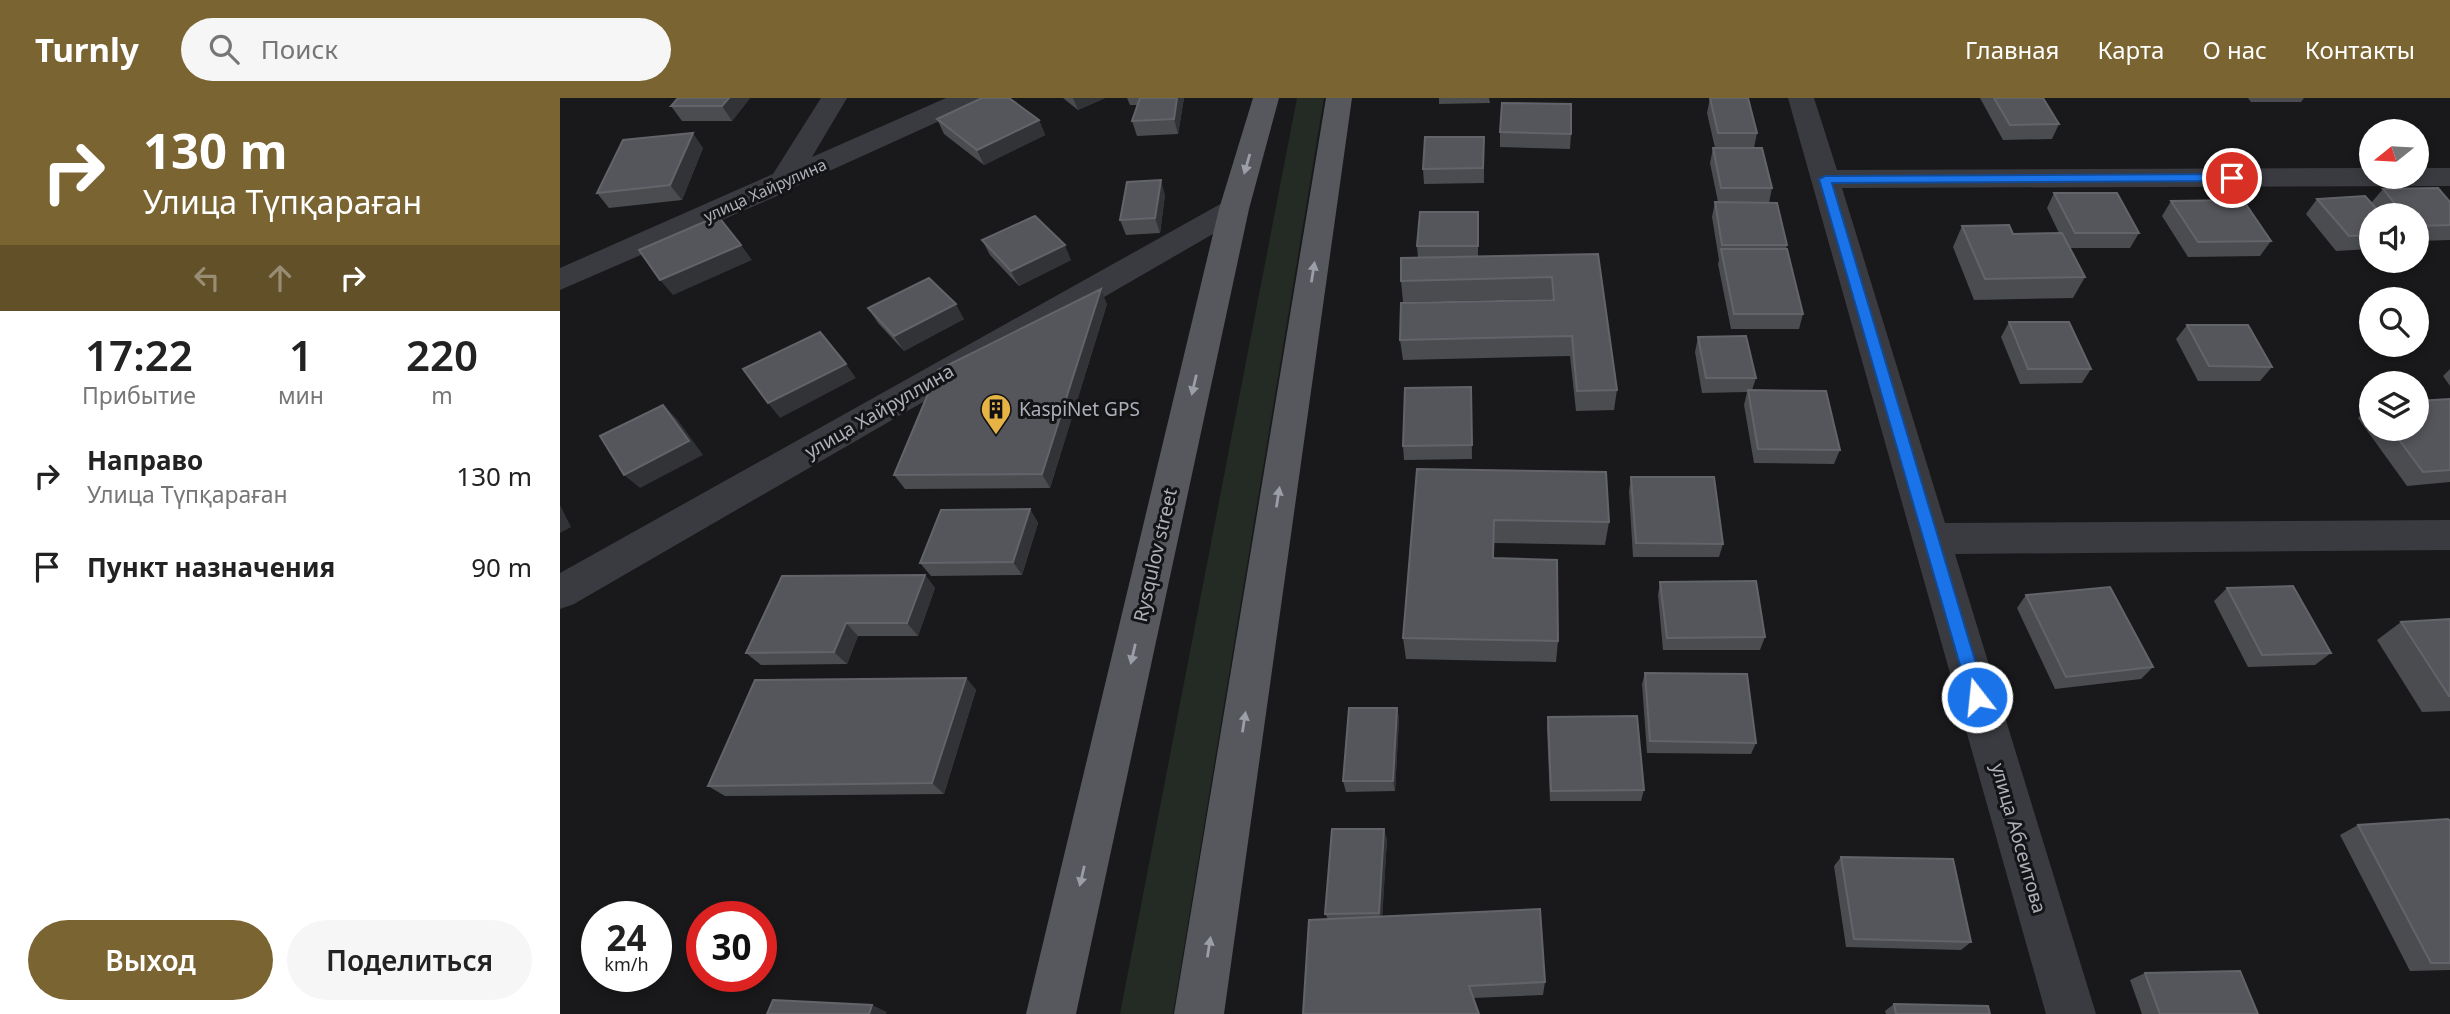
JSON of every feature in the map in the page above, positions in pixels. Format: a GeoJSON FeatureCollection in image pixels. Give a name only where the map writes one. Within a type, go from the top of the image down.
{"type":"FeatureCollection","features":[{"type":"Feature","properties":{"kind":"main road","name":"Rysqulov street"},"geometry":{"type":"LineString","coordinates":[[1051,1014],[1234,209],[1266,98]]}},
{"type":"Feature","properties":{"kind":"main road"},"geometry":{"type":"LineString","coordinates":[[1199,1014],[1339,98]]}},
{"type":"Feature","properties":{"kind":"street"},"geometry":{"type":"LineString","coordinates":[[781,184],[834,98]]}},
{"type":"Feature","properties":{"kind":"street","name":"улица Хайрулина"},"geometry":{"type":"LineString","coordinates":[[560,280],[781,184],[968,98]]}},
{"type":"Feature","properties":{"kind":"street","name":"улица Абсеитова"},"geometry":{"type":"LineString","coordinates":[[1801,98],[2071,1014]]}},
{"type":"Feature","properties":{"kind":"street"},"geometry":{"type":"LineString","coordinates":[[1825,179],[2450,177]]}},
{"type":"Feature","properties":{"kind":"street","name":"улица Хайруллина"},"geometry":{"type":"LineString","coordinates":[[560,592],[1234,209]]}},
{"type":"Feature","properties":{"kind":"street"},"geometry":{"type":"LineString","coordinates":[[1931,539],[2450,535]]}},
{"type":"Feature","properties":{"kind":"shaded area"},"geometry":{"type":"Polygon","coordinates":[[[1297,98],[1324,98],[1173,1014],[1120,1014],[1297,98]]]}},
{"type":"Feature","properties":{"kind":"building"},"geometry":{"type":"Polygon","coordinates":[[[678,98],[729,98],[722,106],[671,106],[678,98]]]}},
{"type":"Feature","properties":{"kind":"building"},"geometry":{"type":"Polygon","coordinates":[[[982,98],[1009,98],[1039,120],[977,150],[937,119],[982,98]]]}},
{"type":"Feature","properties":{"kind":"building"},"geometry":{"type":"Polygon","coordinates":[[[1140,98],[1177,98],[1174,119],[1132,121],[1140,98]]]}},
{"type":"Feature","properties":{"kind":"building"},"geometry":{"type":"Polygon","coordinates":[[[1710,98],[1748,98],[1757,133],[1718,133],[1710,98]]]}},
{"type":"Feature","properties":{"kind":"building"},"geometry":{"type":"Polygon","coordinates":[[[1994,98],[2043,98],[2059,124],[2010,125],[1994,98]]]}},
{"type":"Feature","properties":{"kind":"building"},"geometry":{"type":"Polygon","coordinates":[[[1502,103],[1571,104],[1571,134],[1500,132],[1502,103]]]}},
{"type":"Feature","properties":{"kind":"building"},"geometry":{"type":"Polygon","coordinates":[[[693,133],[670,185],[597,193],[623,140],[693,133]]]}},
{"type":"Feature","properties":{"kind":"building"},"geometry":{"type":"Polygon","coordinates":[[[1425,137],[1484,137],[1483,168],[1423,169],[1425,137]]]}},
{"type":"Feature","properties":{"kind":"building"},"geometry":{"type":"Polygon","coordinates":[[[1713,148],[1762,148],[1772,188],[1721,188],[1713,148]]]}},
{"type":"Feature","properties":{"kind":"building"},"geometry":{"type":"Polygon","coordinates":[[[1161,180],[1155,218],[1120,220],[1127,182],[1161,180]]]}},
{"type":"Feature","properties":{"kind":"building"},"geometry":{"type":"Polygon","coordinates":[[[2438,188],[2450,202],[2450,225],[2429,226],[2429,203],[2394,203],[2383,189],[2429,189],[2438,188]]]}},
{"type":"Feature","properties":{"kind":"building"},"geometry":{"type":"Polygon","coordinates":[[[2054,193],[2117,193],[2139,233],[2075,233],[2054,193]]]}},
{"type":"Feature","properties":{"kind":"building"},"geometry":{"type":"Polygon","coordinates":[[[2365,196],[2371,203],[2359,203],[2359,236],[2349,236],[2317,199],[2365,196]]]}},
{"type":"Feature","properties":{"kind":"building"},"geometry":{"type":"Polygon","coordinates":[[[2243,200],[2271,241],[2198,242],[2171,201],[2243,200]]]}},
{"type":"Feature","properties":{"kind":"building"},"geometry":{"type":"Polygon","coordinates":[[[1715,202],[1777,203],[1787,245],[1722,245],[1715,202]]]}},
{"type":"Feature","properties":{"kind":"building"},"geometry":{"type":"Polygon","coordinates":[[[1420,212],[1478,212],[1478,246],[1417,246],[1420,212]]]}},
{"type":"Feature","properties":{"kind":"building"},"geometry":{"type":"Polygon","coordinates":[[[718,216],[741,245],[660,280],[639,250],[718,216]]]}},
{"type":"Feature","properties":{"kind":"building"},"geometry":{"type":"Polygon","coordinates":[[[1035,216],[1065,245],[1011,271],[982,240],[1035,216]]]}},
{"type":"Feature","properties":{"kind":"building"},"geometry":{"type":"Polygon","coordinates":[[[2009,225],[2013,234],[2062,233],[2085,277],[1985,279],[1962,226],[2009,225]]]}},
{"type":"Feature","properties":{"kind":"building"},"geometry":{"type":"Polygon","coordinates":[[[1721,249],[1787,249],[1803,314],[1734,314],[1721,249]]]}},
{"type":"Feature","properties":{"kind":"building"},"geometry":{"type":"Polygon","coordinates":[[[1598,254],[1617,390],[1577,391],[1572,336],[1400,340],[1401,303],[1554,300],[1552,277],[1401,281],[1401,258],[1598,254]]]}},
{"type":"Feature","properties":{"kind":"building"},"geometry":{"type":"Polygon","coordinates":[[[929,278],[956,304],[894,336],[868,308],[929,278]]]}},
{"type":"Feature","properties":{"kind":"building","name":"KaspiNet GPS"},"geometry":{"type":"Polygon","coordinates":[[[1101,289],[1042,474],[894,475],[938,370],[1101,289]]]}},
{"type":"Feature","properties":{"kind":"building"},"geometry":{"type":"Polygon","coordinates":[[[2009,322],[2069,322],[2091,369],[2028,369],[2009,322]]]}},
{"type":"Feature","properties":{"kind":"building"},"geometry":{"type":"Polygon","coordinates":[[[2187,325],[2248,325],[2272,367],[2209,366],[2187,325]]]}},
{"type":"Feature","properties":{"kind":"building"},"geometry":{"type":"Polygon","coordinates":[[[820,332],[846,364],[768,403],[743,369],[820,332]]]}},
{"type":"Feature","properties":{"kind":"building"},"geometry":{"type":"Polygon","coordinates":[[[1746,336],[1756,378],[1706,378],[1698,337],[1746,336]]]}},
{"type":"Feature","properties":{"kind":"building"},"geometry":{"type":"Polygon","coordinates":[[[1471,387],[1472,445],[1403,446],[1405,388],[1471,387]]]}},
{"type":"Feature","properties":{"kind":"building"},"geometry":{"type":"Polygon","coordinates":[[[1748,390],[1826,391],[1840,450],[1758,449],[1748,390]]]}},
{"type":"Feature","properties":{"kind":"building"},"geometry":{"type":"Polygon","coordinates":[[[2450,399],[2450,470],[2423,472],[2400,441],[2429,441],[2429,400],[2450,399]]]}},
{"type":"Feature","properties":{"kind":"building"},"geometry":{"type":"Polygon","coordinates":[[[663,405],[689,441],[624,475],[600,436],[663,405]]]}},
{"type":"Feature","properties":{"kind":"building"},"geometry":{"type":"Polygon","coordinates":[[[1417,469],[1606,472],[1609,522],[1494,520],[1493,558],[1557,560],[1558,641],[1403,638],[1417,469]]]}},
{"type":"Feature","properties":{"kind":"building"},"geometry":{"type":"Polygon","coordinates":[[[1631,477],[1714,477],[1723,544],[1636,543],[1631,477]]]}},
{"type":"Feature","properties":{"kind":"building"},"geometry":{"type":"Polygon","coordinates":[[[1030,509],[1013,562],[920,563],[941,510],[1030,509]]]}},
{"type":"Feature","properties":{"kind":"building"},"geometry":{"type":"Polygon","coordinates":[[[925,575],[907,623],[846,623],[834,652],[746,653],[782,576],[925,575]]]}},
{"type":"Feature","properties":{"kind":"building"},"geometry":{"type":"Polygon","coordinates":[[[1756,581],[1765,637],[1667,638],[1660,582],[1756,581]]]}},
{"type":"Feature","properties":{"kind":"building"},"geometry":{"type":"Polygon","coordinates":[[[2293,586],[2331,653],[2262,655],[2227,588],[2293,586]]]}},
{"type":"Feature","properties":{"kind":"building"},"geometry":{"type":"Polygon","coordinates":[[[2110,587],[2153,667],[2066,677],[2026,595],[2110,587]]]}},
{"type":"Feature","properties":{"kind":"building"},"geometry":{"type":"Polygon","coordinates":[[[2450,619],[2450,696],[2449,696],[2401,622],[2450,619]]]}},
{"type":"Feature","properties":{"kind":"building"},"geometry":{"type":"Polygon","coordinates":[[[1645,673],[1747,674],[1756,743],[1650,741],[1645,673]]]}},
{"type":"Feature","properties":{"kind":"building"},"geometry":{"type":"Polygon","coordinates":[[[966,678],[932,783],[708,786],[755,680],[966,678]]]}},
{"type":"Feature","properties":{"kind":"building"},"geometry":{"type":"Polygon","coordinates":[[[1349,708],[1397,708],[1393,781],[1343,781],[1349,708]]]}},
{"type":"Feature","properties":{"kind":"building"},"geometry":{"type":"Polygon","coordinates":[[[1637,716],[1644,790],[1551,791],[1548,717],[1637,716]]]}},
{"type":"Feature","properties":{"kind":"building"},"geometry":{"type":"Polygon","coordinates":[[[2448,819],[2450,963],[2431,963],[2358,825],[2448,819]]]}},
{"type":"Feature","properties":{"kind":"building"},"geometry":{"type":"Polygon","coordinates":[[[1332,829],[1384,829],[1379,913],[1325,914],[1332,829]]]}},
{"type":"Feature","properties":{"kind":"building"},"geometry":{"type":"Polygon","coordinates":[[[1841,857],[1953,859],[1971,942],[1854,939],[1841,857]]]}},
{"type":"Feature","properties":{"kind":"building"},"geometry":{"type":"Polygon","coordinates":[[[1540,909],[1545,982],[1469,986],[1479,1014],[1303,1014],[1309,920],[1540,909]]]}},
{"type":"Feature","properties":{"kind":"building"},"geometry":{"type":"Polygon","coordinates":[[[2240,971],[2258,1014],[2160,1014],[2145,973],[2240,971]]]}},
{"type":"Feature","properties":{"kind":"building"},"geometry":{"type":"Polygon","coordinates":[[[773,1000],[872,1005],[869,1014],[767,1014],[773,1000]]]}},
{"type":"Feature","properties":{"kind":"building"},"geometry":{"type":"Polygon","coordinates":[[[1894,1004],[1988,1006],[1990,1014],[1896,1014],[1894,1004]]]}},
{"type":"Feature","properties":{"kind":"place","name":"KaspiNet GPS"},"geometry":{"type":"Point","coordinates":[996,436]}},
{"type":"Feature","properties":{"kind":"route"},"geometry":{"type":"LineString","coordinates":[[1977,697],[1825,179],[2232,178]]}}]}
